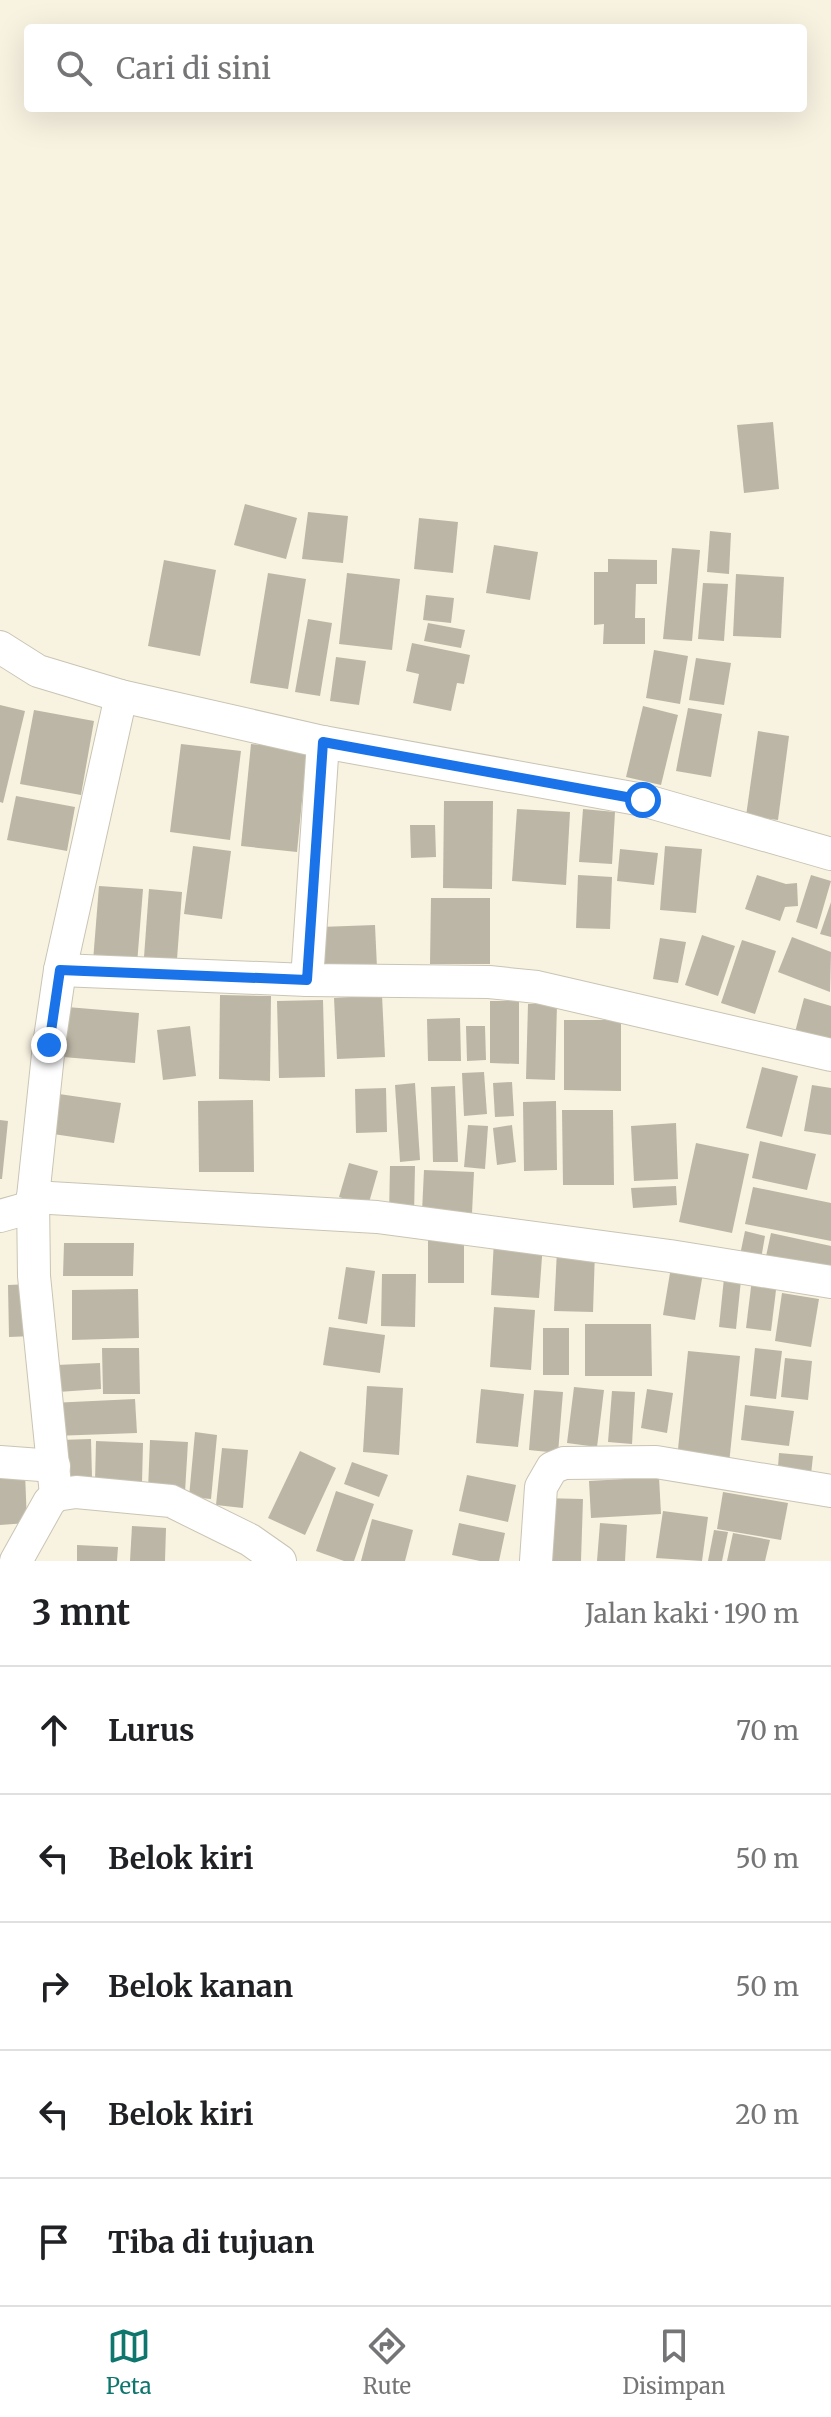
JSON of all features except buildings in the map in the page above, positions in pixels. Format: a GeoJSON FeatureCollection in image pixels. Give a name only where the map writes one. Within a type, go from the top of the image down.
{"type":"FeatureCollection","features":[{"type":"Feature","properties":{"kind":"street"},"geometry":{"type":"LineString","coordinates":[[0,647],[38,671],[121,696],[323,742],[643,800],[831,854]]}},
{"type":"Feature","properties":{"kind":"street"},"geometry":{"type":"LineString","coordinates":[[16,1561],[43,1511],[55,1480],[34,1276],[33,1202],[49,1045],[60,970],[121,696]]}},
{"type":"Feature","properties":{"kind":"street"},"geometry":{"type":"LineString","coordinates":[[307,980],[323,742]]}},
{"type":"Feature","properties":{"kind":"street"},"geometry":{"type":"LineString","coordinates":[[60,970],[307,980],[489,982],[537,987],[831,1055]]}},
{"type":"Feature","properties":{"kind":"street"},"geometry":{"type":"LineString","coordinates":[[0,1216],[33,1202],[377,1217],[670,1256],[831,1282]]}},
{"type":"Feature","properties":{"kind":"street"},"geometry":{"type":"LineString","coordinates":[[0,1462],[55,1480],[76,1492],[171,1501],[250,1540],[280,1561]]}},
{"type":"Feature","properties":{"kind":"street"},"geometry":{"type":"LineString","coordinates":[[536,1561],[541,1487],[552,1468],[564,1463],[656,1462],[831,1491]]}},
{"type":"Feature","properties":{"kind":"route"},"geometry":{"type":"LineString","coordinates":[[49,1045],[60,970],[307,980],[323,742],[643,800]]}}]}
